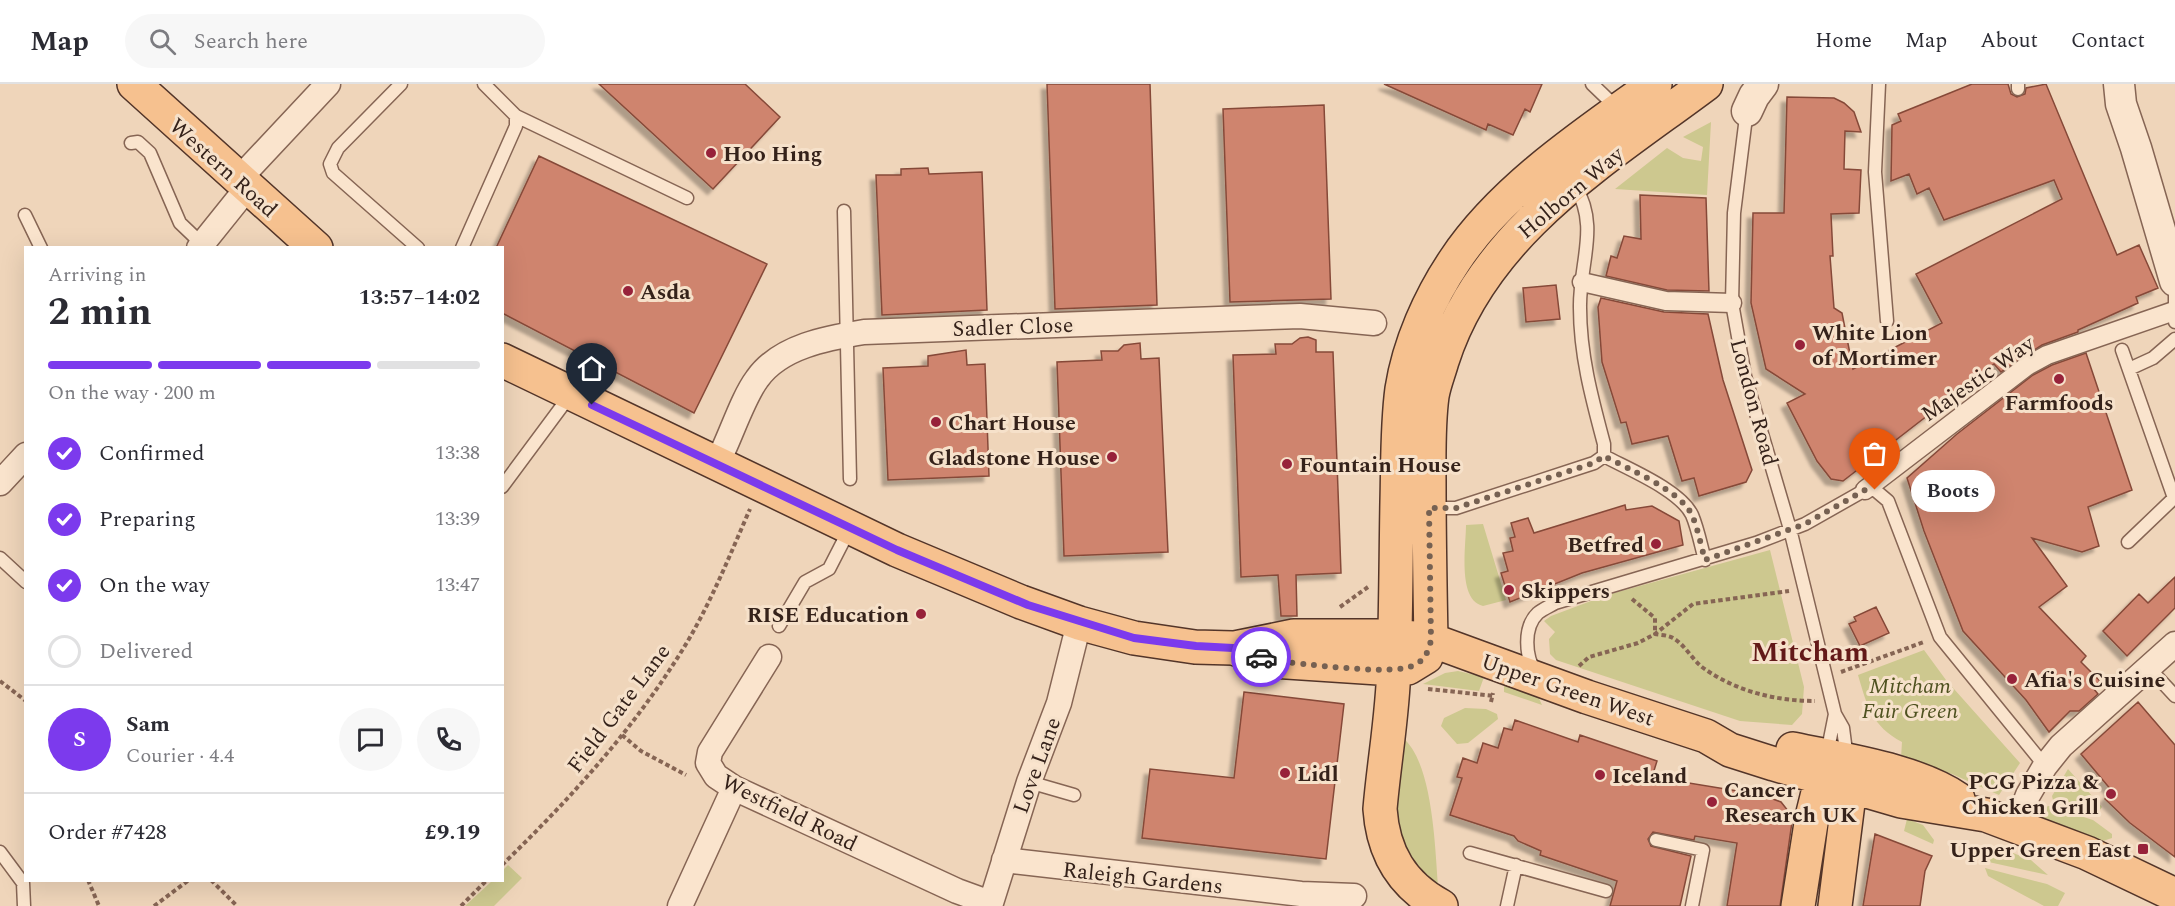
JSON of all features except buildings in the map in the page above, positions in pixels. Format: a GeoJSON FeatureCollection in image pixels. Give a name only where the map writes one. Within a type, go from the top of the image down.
{"type":"FeatureCollection","features":[{"type":"Feature","properties":{"kind":"main road","name":"Western Road"},"geometry":{"type":"LineString","coordinates":[[134,84],[314,246]]}},
{"type":"Feature","properties":{"kind":"main road","name":"Holborn Way"},"geometry":{"type":"LineString","coordinates":[[1431,640],[1429,508],[1432,394],[1451,334],[1481,278],[1529,222],[1564,172],[1618,110],[1654,84]]}},
{"type":"Feature","properties":{"kind":"main road","name":"Holborn Way"},"geometry":{"type":"LineString","coordinates":[[1394,669],[1398,444],[1402,388],[1412,350],[1429,306],[1455,259],[1502,205],[1564,172],[1706,84]]}},
{"type":"Feature","properties":{"kind":"main road"},"geometry":{"type":"LineString","coordinates":[[504,361],[963,578],[1080,623],[1134,638],[1233,648],[1294,636],[1395,636]]}},
{"type":"Feature","properties":{"kind":"main road","name":"Upper Green West"},"geometry":{"type":"LineString","coordinates":[[1395,636],[1431,640],[1542,681],[1706,736],[1734,737],[1837,770]]}},
{"type":"Feature","properties":{"kind":"main road"},"geometry":{"type":"LineString","coordinates":[[1233,648],[1272,661],[1394,669],[1408,668],[1426,657],[1431,640]]}},
{"type":"Feature","properties":{"kind":"main road"},"geometry":{"type":"LineString","coordinates":[[1394,669],[1380,809],[1381,832],[1388,854],[1398,870],[1428,902]]}},
{"type":"Feature","properties":{"kind":"main road"},"geometry":{"type":"LineString","coordinates":[[1798,906],[1812,818],[1837,770],[1892,772],[1948,792],[1979,813],[2087,853],[2174,893]]}},
{"type":"Feature","properties":{"kind":"main road","name":"London Road"},"geometry":{"type":"LineString","coordinates":[[1835,906],[1837,770]]}},
{"type":"Feature","properties":{"kind":"street"},"geometry":{"type":"LineString","coordinates":[[201,246],[244,183],[328,84]]}},
{"type":"Feature","properties":{"kind":"street"},"geometry":{"type":"LineString","coordinates":[[1746,98],[1754,96],[1763,84]]}},
{"type":"Feature","properties":{"kind":"street"},"geometry":{"type":"LineString","coordinates":[[2114,91],[2136,148],[2175,283]]}},
{"type":"Feature","properties":{"kind":"street"},"geometry":{"type":"LineString","coordinates":[[1582,282],[1665,301],[1732,303]]}},
{"type":"Feature","properties":{"kind":"street","name":"Majestic Way"},"geometry":{"type":"LineString","coordinates":[[1865,490],[2027,366],[2047,355],[2174,311]]}},
{"type":"Feature","properties":{"kind":"street","name":"Sadler Close"},"geometry":{"type":"LineString","coordinates":[[717,463],[757,379],[769,367],[805,346],[846,335],[864,332],[1300,316],[1374,323]]}},
{"type":"Feature","properties":{"kind":"street"},"geometry":{"type":"LineString","coordinates":[[2,478],[24,457]]}},
{"type":"Feature","properties":{"kind":"street","name":"Love Lane"},"geometry":{"type":"LineString","coordinates":[[990,904],[1029,782],[1059,703],[1080,623]]}},
{"type":"Feature","properties":{"kind":"street"},"geometry":{"type":"LineString","coordinates":[[2016,826],[2028,795],[2045,766],[2061,746],[2175,644]]}},
{"type":"Feature","properties":{"kind":"street","name":"Westfield Road"},"geometry":{"type":"LineString","coordinates":[[769,657],[710,752],[708,763],[716,776],[729,785],[957,891],[990,904]]}},
{"type":"Feature","properties":{"kind":"street"},"geometry":{"type":"LineString","coordinates":[[680,906],[729,785]]}},
{"type":"Feature","properties":{"kind":"street","name":"Raleigh Gardens"},"geometry":{"type":"LineString","coordinates":[[1004,860],[1301,894],[1354,896]]}},
{"type":"Feature","properties":{"kind":"lane"},"geometry":{"type":"LineString","coordinates":[[400,84],[338,148],[330,164],[333,173],[416,246]]}},
{"type":"Feature","properties":{"kind":"lane"},"geometry":{"type":"LineString","coordinates":[[484,84],[513,113],[687,198]]}},
{"type":"Feature","properties":{"kind":"lane"},"geometry":{"type":"LineString","coordinates":[[1592,84],[1618,110]]}},
{"type":"Feature","properties":{"kind":"lane"},"geometry":{"type":"LineString","coordinates":[[1879,84],[1875,172],[1887,321]]}},
{"type":"Feature","properties":{"kind":"lane","name":"London Road"},"geometry":{"type":"LineString","coordinates":[[1746,98],[1734,213],[1732,303],[1745,376],[1790,529],[1835,714],[1837,770]]}},
{"type":"Feature","properties":{"kind":"lane"},"geometry":{"type":"LineString","coordinates":[[463,246],[513,133],[513,113]]}},
{"type":"Feature","properties":{"kind":"lane"},"geometry":{"type":"LineString","coordinates":[[131,143],[138,142],[150,153],[180,223],[201,246]]}},
{"type":"Feature","properties":{"kind":"lane"},"geometry":{"type":"LineString","coordinates":[[1564,172],[1584,200],[1589,217],[1580,306],[1582,344],[1586,376],[1604,444],[1604,456]]}},
{"type":"Feature","properties":{"kind":"lane"},"geometry":{"type":"LineString","coordinates":[[844,211],[850,479]]}},
{"type":"Feature","properties":{"kind":"lane"},"geometry":{"type":"LineString","coordinates":[[25,215],[40,246]]}},
{"type":"Feature","properties":{"kind":"lane"},"geometry":{"type":"LineString","coordinates":[[2175,283],[2175,322]]}},
{"type":"Feature","properties":{"kind":"lane"},"geometry":{"type":"LineString","coordinates":[[2129,369],[2153,358],[2175,339]]}},
{"type":"Feature","properties":{"kind":"lane"},"geometry":{"type":"LineString","coordinates":[[2122,350],[2175,498],[2128,542]]}},
{"type":"Feature","properties":{"kind":"lane"},"geometry":{"type":"LineString","coordinates":[[504,484],[572,394]]}},
{"type":"Feature","properties":{"kind":"lane"},"geometry":{"type":"LineString","coordinates":[[1429,508],[1456,508],[1594,463],[1604,456]]}},
{"type":"Feature","properties":{"kind":"lane"},"geometry":{"type":"LineString","coordinates":[[1604,456],[1670,492],[1684,503],[1692,515],[1705,560]]}},
{"type":"Feature","properties":{"kind":"lane"},"geometry":{"type":"LineString","coordinates":[[1865,490],[1875,490],[1888,501],[1940,637],[2045,766]]}},
{"type":"Feature","properties":{"kind":"lane","name":"Majestic Way"},"geometry":{"type":"LineString","coordinates":[[1542,681],[1533,669],[1527,640],[1530,625],[1537,614],[1555,603],[1705,560],[1805,524],[1865,490]]}},
{"type":"Feature","properties":{"kind":"lane"},"geometry":{"type":"LineString","coordinates":[[779,626],[805,582],[829,569],[851,527]]}},
{"type":"Feature","properties":{"kind":"lane"},"geometry":{"type":"LineString","coordinates":[[0,558],[24,580]]}},
{"type":"Feature","properties":{"kind":"lane"},"geometry":{"type":"LineString","coordinates":[[2150,668],[2175,696]]}},
{"type":"Feature","properties":{"kind":"lane","name":"London Road"},"geometry":{"type":"LineString","coordinates":[[1835,714],[1843,728],[1837,770]]}},
{"type":"Feature","properties":{"kind":"lane"},"geometry":{"type":"LineString","coordinates":[[1029,782],[1074,795]]}},
{"type":"Feature","properties":{"kind":"lane"},"geometry":{"type":"LineString","coordinates":[[1656,840],[1703,850],[1692,906]]}},
{"type":"Feature","properties":{"kind":"lane"},"geometry":{"type":"LineString","coordinates":[[0,852],[23,883],[24,906]]}},
{"type":"Feature","properties":{"kind":"lane"},"geometry":{"type":"LineString","coordinates":[[1470,853],[1606,891]]}},
{"type":"Feature","properties":{"kind":"lane"},"geometry":{"type":"LineString","coordinates":[[1507,906],[1516,865]]}},
{"type":"Feature","properties":{"kind":"path","name":"Field Gate Lane"},"geometry":{"type":"LineString","coordinates":[[504,863],[552,816],[654,694],[684,647],[719,581],[760,484]]}},
{"type":"Feature","properties":{"kind":"path"},"geometry":{"type":"LineString","coordinates":[[1335,609],[1374,582]]}},
{"type":"Feature","properties":{"kind":"path"},"geometry":{"type":"LineString","coordinates":[[1604,588],[1623,592],[1655,618],[1654,634]]}},
{"type":"Feature","properties":{"kind":"path"},"geometry":{"type":"LineString","coordinates":[[1576,672],[1589,657],[1638,643],[1654,634],[1693,604],[1805,588]]}},
{"type":"Feature","properties":{"kind":"path"},"geometry":{"type":"LineString","coordinates":[[1654,634],[1672,638],[1701,666],[1742,688],[1789,701],[1832,701]]}},
{"type":"Feature","properties":{"kind":"path"},"geometry":{"type":"LineString","coordinates":[[1826,677],[1940,637]]}},
{"type":"Feature","properties":{"kind":"path"},"geometry":{"type":"LineString","coordinates":[[0,681],[24,699]]}},
{"type":"Feature","properties":{"kind":"path"},"geometry":{"type":"LineString","coordinates":[[1470,694],[1493,695],[1491,702]]}},
{"type":"Feature","properties":{"kind":"path"},"geometry":{"type":"LineString","coordinates":[[622,735],[641,751],[711,788],[729,785]]}},
{"type":"Feature","properties":{"kind":"path"},"geometry":{"type":"LineString","coordinates":[[89,882],[99,906]]}},
{"type":"Feature","properties":{"kind":"path"},"geometry":{"type":"LineString","coordinates":[[154,906],[186,882]]}},
{"type":"Feature","properties":{"kind":"path"},"geometry":{"type":"LineString","coordinates":[[213,882],[237,906]]}},
{"type":"Feature","properties":{"kind":"path"},"geometry":{"type":"LineString","coordinates":[[461,906],[485,882]]}},
{"type":"Feature","properties":{"kind":"green space"},"geometry":{"type":"Polygon","coordinates":[[[1711,122],[1707,195],[1615,189],[1667,148],[1683,158],[1701,161],[1703,147],[1683,137],[1711,122]]]}},
{"type":"Feature","properties":{"kind":"green space"},"geometry":{"type":"Polygon","coordinates":[[[1483,524],[1506,600],[1483,606],[1475,602],[1469,594],[1465,558],[1466,525],[1483,524]]]}},
{"type":"Feature","properties":{"kind":"green space","name":"Mitcham Fair Green"},"geometry":{"type":"Polygon","coordinates":[[[1770,550],[1804,687],[1802,714],[1792,725],[1740,721],[1556,660],[1550,654],[1549,639],[1555,632],[1544,621],[1551,616],[1607,595],[1770,550]]]}},
{"type":"Feature","properties":{"kind":"green space","name":"Mitcham Fair Green"},"geometry":{"type":"Polygon","coordinates":[[[1924,650],[1946,680],[2020,763],[1999,795],[1952,774],[1901,758],[1902,742],[1884,729],[1872,714],[1858,675],[1924,650]]]}},
{"type":"Feature","properties":{"kind":"green space"},"geometry":{"type":"Polygon","coordinates":[[[1458,671],[1484,677],[1479,691],[1423,684],[1445,673],[1458,671]]]}},
{"type":"Feature","properties":{"kind":"green space"},"geometry":{"type":"Polygon","coordinates":[[[1504,684],[1537,694],[1542,705],[1504,692],[1504,684]]]}},
{"type":"Feature","properties":{"kind":"green space"},"geometry":{"type":"Polygon","coordinates":[[[1465,708],[1486,709],[1497,714],[1498,719],[1468,743],[1457,744],[1441,726],[1444,718],[1465,708]]]}},
{"type":"Feature","properties":{"kind":"green space"},"geometry":{"type":"Polygon","coordinates":[[[1403,738],[1413,750],[1421,766],[1431,807],[1438,885],[1421,869],[1409,852],[1402,836],[1397,800],[1403,738]]]}},
{"type":"Feature","properties":{"kind":"green space"},"geometry":{"type":"Polygon","coordinates":[[[2068,769],[2102,807],[2097,814],[2053,800],[2052,796],[2068,769]]]}},
{"type":"Feature","properties":{"kind":"green space"},"geometry":{"type":"Polygon","coordinates":[[[2049,806],[2093,820],[2112,834],[2112,838],[2103,841],[2038,818],[2045,807],[2049,806]]]}},
{"type":"Feature","properties":{"kind":"green space"},"geometry":{"type":"Polygon","coordinates":[[[1907,819],[1923,825],[1934,840],[1933,844],[1904,831],[1907,819]]]}},
{"type":"Feature","properties":{"kind":"green space"},"geometry":{"type":"Polygon","coordinates":[[[2013,853],[2031,860],[2048,875],[1984,861],[1986,856],[2013,853]]]}},
{"type":"Feature","properties":{"kind":"green space"},"geometry":{"type":"Polygon","coordinates":[[[508,865],[522,878],[494,906],[465,906],[491,882],[504,882],[504,869],[508,865]]]}},
{"type":"Feature","properties":{"kind":"green space"},"geometry":{"type":"Polygon","coordinates":[[[1985,868],[2047,884],[2065,893],[2058,906],[2044,906],[1988,876],[1985,868]]]}},
{"type":"Feature","properties":{"kind":"way so far"},"geometry":{"type":"LineString","coordinates":[[1261,657],[1272,661],[1365,668],[1408,668],[1418,663],[1426,657],[1431,640],[1429,508],[1456,508],[1594,463],[1604,456],[1670,492],[1684,503],[1692,515],[1705,560],[1805,524],[1865,490],[1875,490]]}},
{"type":"Feature","properties":{"kind":"place","name":"Hoo Hing"},"geometry":{"type":"Point","coordinates":[711,153]}},
{"type":"Feature","properties":{"kind":"place","name":"Asda"},"geometry":{"type":"Point","coordinates":[628,291]}},
{"type":"Feature","properties":{"kind":"place","name":"White Lion of Mortimer"},"geometry":{"type":"Point","coordinates":[1800,345]}},
{"type":"Feature","properties":{"kind":"place","name":"Farmfoods"},"geometry":{"type":"Point","coordinates":[2059,379]}},
{"type":"Feature","properties":{"kind":"place","name":"Chart House"},"geometry":{"type":"Point","coordinates":[936,422]}},
{"type":"Feature","properties":{"kind":"place","name":"Gladstone House"},"geometry":{"type":"Point","coordinates":[1112,457]}},
{"type":"Feature","properties":{"kind":"place","name":"Fountain House"},"geometry":{"type":"Point","coordinates":[1287,464]}},
{"type":"Feature","properties":{"kind":"place","name":"Boots"},"geometry":{"type":"Point","coordinates":[1875,490]}},
{"type":"Feature","properties":{"kind":"place","name":"Betfred"},"geometry":{"type":"Point","coordinates":[1656,544]}},
{"type":"Feature","properties":{"kind":"place","name":"Skippers"},"geometry":{"type":"Point","coordinates":[1509,590]}},
{"type":"Feature","properties":{"kind":"place","name":"RISE Education"},"geometry":{"type":"Point","coordinates":[921,614]}},
{"type":"Feature","properties":{"kind":"place","name":"Afia's Cuisine"},"geometry":{"type":"Point","coordinates":[2012,679]}},
{"type":"Feature","properties":{"kind":"place","name":"Lidl"},"geometry":{"type":"Point","coordinates":[1285,773]}},
{"type":"Feature","properties":{"kind":"place","name":"Iceland"},"geometry":{"type":"Point","coordinates":[1600,775]}},
{"type":"Feature","properties":{"kind":"place","name":"PCG Pizza & Chicken Grill"},"geometry":{"type":"Point","coordinates":[2111,794]}},
{"type":"Feature","properties":{"kind":"place","name":"Cancer Research UK"},"geometry":{"type":"Point","coordinates":[1712,802]}},
{"type":"Feature","properties":{"kind":"place","name":"Upper Green East"},"geometry":{"type":"Point","coordinates":[2143,849]}},
{"type":"Feature","properties":{"kind":"district","name":"Mitcham"},"geometry":{"type":"Point","coordinates":[1810,651]}},
{"type":"Feature","properties":{"kind":"route"},"geometry":{"type":"LineString","coordinates":[[592,405],[897,550],[1028,605],[1105,631],[1134,638],[1233,648],[1261,657]]}}]}
